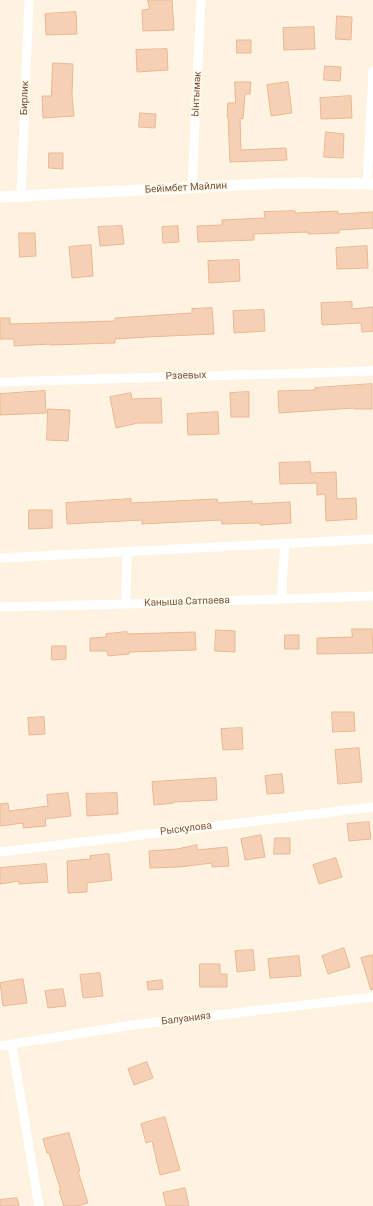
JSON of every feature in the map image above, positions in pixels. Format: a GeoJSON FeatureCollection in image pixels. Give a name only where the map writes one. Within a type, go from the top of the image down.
{"type":"FeatureCollection","features":[{"type":"Feature","properties":{"kind":"street","name":"Бирлик"},"geometry":{"type":"LineString","coordinates":[[21,196],[29,0]]}},
{"type":"Feature","properties":{"kind":"street","name":"Ынтымак"},"geometry":{"type":"LineString","coordinates":[[192,188],[201,0]]}},
{"type":"Feature","properties":{"kind":"street"},"geometry":{"type":"LineString","coordinates":[[370,184],[373,71]]}},
{"type":"Feature","properties":{"kind":"street","name":"Бейімбет Майлин"},"geometry":{"type":"LineString","coordinates":[[0,197],[284,183],[370,184]]}},
{"type":"Feature","properties":{"kind":"street","name":"Рзаевых"},"geometry":{"type":"LineString","coordinates":[[0,382],[373,371]]}},
{"type":"Feature","properties":{"kind":"street"},"geometry":{"type":"LineString","coordinates":[[0,558],[373,539]]}},
{"type":"Feature","properties":{"kind":"street"},"geometry":{"type":"LineString","coordinates":[[281,599],[285,543]]}},
{"type":"Feature","properties":{"kind":"street"},"geometry":{"type":"LineString","coordinates":[[126,604],[127,551]]}},
{"type":"Feature","properties":{"kind":"street","name":"Каныша Сатпаева"},"geometry":{"type":"LineString","coordinates":[[0,607],[373,596]]}},
{"type":"Feature","properties":{"kind":"street","name":"Рыскулова"},"geometry":{"type":"LineString","coordinates":[[0,852],[373,807]]}},
{"type":"Feature","properties":{"kind":"street","name":"Балуанияз"},"geometry":{"type":"LineString","coordinates":[[0,1046],[133,1025],[373,997]]}},
{"type":"Feature","properties":{"kind":"street"},"geometry":{"type":"LineString","coordinates":[[12,1044],[39,1206]]}},
{"type":"Feature","properties":{"kind":"building"},"geometry":{"type":"Polygon","coordinates":[[[148,0],[172,0],[174,30],[143,31],[142,10],[149,9],[148,0]]]}},
{"type":"Feature","properties":{"kind":"building"},"geometry":{"type":"Polygon","coordinates":[[[76,12],[77,34],[46,35],[45,14],[76,12]]]}},
{"type":"Feature","properties":{"kind":"building"},"geometry":{"type":"Polygon","coordinates":[[[337,16],[352,17],[351,40],[336,39],[337,16]]]}},
{"type":"Feature","properties":{"kind":"building"},"geometry":{"type":"Polygon","coordinates":[[[314,27],[315,49],[284,50],[283,28],[314,27]]]}},
{"type":"Feature","properties":{"kind":"building"},"geometry":{"type":"Polygon","coordinates":[[[237,40],[251,40],[251,53],[237,53],[237,40]]]}},
{"type":"Feature","properties":{"kind":"building"},"geometry":{"type":"Polygon","coordinates":[[[167,49],[168,70],[137,72],[136,50],[167,49]]]}},
{"type":"Feature","properties":{"kind":"building"},"geometry":{"type":"Polygon","coordinates":[[[53,63],[73,64],[72,95],[74,116],[43,118],[42,96],[51,96],[53,63]]]}},
{"type":"Feature","properties":{"kind":"building"},"geometry":{"type":"Polygon","coordinates":[[[325,66],[341,67],[340,81],[324,80],[325,66]]]}},
{"type":"Feature","properties":{"kind":"building"},"geometry":{"type":"Polygon","coordinates":[[[235,82],[251,82],[250,94],[245,94],[243,119],[240,118],[241,150],[286,148],[287,160],[230,162],[227,117],[228,103],[235,103],[235,82]]]}},
{"type":"Feature","properties":{"kind":"building"},"geometry":{"type":"Polygon","coordinates":[[[288,82],[292,113],[271,116],[267,85],[288,82]]]}},
{"type":"Feature","properties":{"kind":"building"},"geometry":{"type":"Polygon","coordinates":[[[351,96],[352,118],[321,119],[320,98],[351,96]]]}},
{"type":"Feature","properties":{"kind":"building"},"geometry":{"type":"Polygon","coordinates":[[[140,113],[156,114],[155,128],[139,127],[140,113]]]}},
{"type":"Feature","properties":{"kind":"building"},"geometry":{"type":"Polygon","coordinates":[[[326,132],[344,134],[343,158],[324,157],[326,132]]]}},
{"type":"Feature","properties":{"kind":"building"},"geometry":{"type":"Polygon","coordinates":[[[49,153],[63,153],[63,169],[49,168],[49,153]]]}},
{"type":"Feature","properties":{"kind":"building"},"geometry":{"type":"Polygon","coordinates":[[[295,211],[296,213],[338,211],[338,214],[373,212],[373,228],[339,230],[339,233],[308,234],[308,232],[254,234],[254,240],[198,242],[197,226],[222,225],[222,220],[265,218],[264,212],[295,211]]]}},
{"type":"Feature","properties":{"kind":"building"},"geometry":{"type":"Polygon","coordinates":[[[122,226],[124,244],[100,246],[98,227],[122,226]]]}},
{"type":"Feature","properties":{"kind":"building"},"geometry":{"type":"Polygon","coordinates":[[[178,226],[179,242],[163,243],[162,227],[178,226]]]}},
{"type":"Feature","properties":{"kind":"building"},"geometry":{"type":"Polygon","coordinates":[[[19,233],[35,233],[36,256],[20,257],[19,233]]]}},
{"type":"Feature","properties":{"kind":"building"},"geometry":{"type":"Polygon","coordinates":[[[91,245],[93,276],[72,278],[69,247],[91,245]]]}},
{"type":"Feature","properties":{"kind":"building"},"geometry":{"type":"Polygon","coordinates":[[[367,246],[368,268],[337,269],[336,248],[367,246]]]}},
{"type":"Feature","properties":{"kind":"building"},"geometry":{"type":"Polygon","coordinates":[[[239,260],[240,281],[209,283],[208,261],[239,260]]]}},
{"type":"Feature","properties":{"kind":"building"},"geometry":{"type":"Polygon","coordinates":[[[352,302],[352,309],[373,307],[373,331],[362,332],[361,323],[322,325],[321,303],[352,302]]]}},
{"type":"Feature","properties":{"kind":"building"},"geometry":{"type":"Polygon","coordinates":[[[212,308],[214,334],[115,339],[115,343],[14,346],[14,339],[0,339],[0,318],[10,318],[10,324],[115,321],[115,318],[192,313],[192,309],[212,308]]]}},
{"type":"Feature","properties":{"kind":"building"},"geometry":{"type":"Polygon","coordinates":[[[264,310],[265,331],[234,333],[233,311],[264,310]]]}},
{"type":"Feature","properties":{"kind":"building"},"geometry":{"type":"Polygon","coordinates":[[[372,384],[372,409],[354,408],[279,413],[278,391],[315,390],[315,388],[372,384]]]}},
{"type":"Feature","properties":{"kind":"building"},"geometry":{"type":"Polygon","coordinates":[[[45,391],[46,413],[0,415],[0,394],[45,391]]]}},
{"type":"Feature","properties":{"kind":"building"},"geometry":{"type":"Polygon","coordinates":[[[249,392],[249,417],[231,417],[230,393],[249,392]]]}},
{"type":"Feature","properties":{"kind":"building"},"geometry":{"type":"Polygon","coordinates":[[[131,393],[132,399],[161,398],[162,423],[138,423],[116,428],[110,397],[131,393]]]}},
{"type":"Feature","properties":{"kind":"building"},"geometry":{"type":"Polygon","coordinates":[[[48,409],[70,410],[68,441],[47,440],[48,409]]]}},
{"type":"Feature","properties":{"kind":"building"},"geometry":{"type":"Polygon","coordinates":[[[218,412],[219,434],[188,435],[187,414],[218,412]]]}},
{"type":"Feature","properties":{"kind":"building"},"geometry":{"type":"Polygon","coordinates":[[[310,462],[311,473],[336,472],[337,499],[356,498],[357,519],[326,521],[325,494],[317,495],[317,483],[280,484],[279,463],[310,462]]]}},
{"type":"Feature","properties":{"kind":"building"},"geometry":{"type":"Polygon","coordinates":[[[131,499],[131,503],[217,499],[218,503],[252,501],[252,504],[290,502],[291,523],[260,525],[260,523],[222,524],[221,520],[142,524],[142,520],[67,524],[66,503],[131,499]]]}},
{"type":"Feature","properties":{"kind":"building"},"geometry":{"type":"Polygon","coordinates":[[[29,510],[52,510],[52,528],[29,529],[29,510]]]}},
{"type":"Feature","properties":{"kind":"building"},"geometry":{"type":"Polygon","coordinates":[[[352,629],[372,629],[373,653],[317,654],[317,638],[352,637],[352,629]]]}},
{"type":"Feature","properties":{"kind":"building"},"geometry":{"type":"Polygon","coordinates":[[[216,630],[235,631],[235,652],[215,651],[216,630]]]}},
{"type":"Feature","properties":{"kind":"building"},"geometry":{"type":"Polygon","coordinates":[[[127,632],[127,634],[195,632],[196,650],[129,652],[129,654],[108,656],[107,651],[90,651],[90,638],[106,637],[106,634],[127,632]]]}},
{"type":"Feature","properties":{"kind":"building"},"geometry":{"type":"Polygon","coordinates":[[[285,635],[299,635],[299,649],[285,649],[285,635]]]}},
{"type":"Feature","properties":{"kind":"building"},"geometry":{"type":"Polygon","coordinates":[[[52,646],[66,646],[66,659],[52,660],[52,646]]]}},
{"type":"Feature","properties":{"kind":"building"},"geometry":{"type":"Polygon","coordinates":[[[332,712],[354,712],[355,731],[333,732],[332,712]]]}},
{"type":"Feature","properties":{"kind":"building"},"geometry":{"type":"Polygon","coordinates":[[[44,717],[45,734],[29,735],[28,718],[44,717]]]}},
{"type":"Feature","properties":{"kind":"building"},"geometry":{"type":"Polygon","coordinates":[[[242,728],[243,749],[223,750],[221,729],[242,728]]]}},
{"type":"Feature","properties":{"kind":"building"},"geometry":{"type":"Polygon","coordinates":[[[359,748],[362,782],[338,784],[335,750],[359,748]]]}},
{"type":"Feature","properties":{"kind":"building"},"geometry":{"type":"Polygon","coordinates":[[[282,774],[284,793],[267,794],[265,776],[282,774]]]}},
{"type":"Feature","properties":{"kind":"building"},"geometry":{"type":"Polygon","coordinates":[[[216,778],[217,800],[174,802],[154,805],[152,782],[216,778]]]}},
{"type":"Feature","properties":{"kind":"building"},"geometry":{"type":"Polygon","coordinates":[[[68,793],[71,816],[45,819],[46,826],[23,828],[23,823],[0,826],[0,804],[8,803],[9,811],[48,806],[47,795],[68,793]]]}},
{"type":"Feature","properties":{"kind":"building"},"geometry":{"type":"Polygon","coordinates":[[[117,793],[118,814],[87,816],[86,794],[117,793]]]}},
{"type":"Feature","properties":{"kind":"building"},"geometry":{"type":"Polygon","coordinates":[[[369,822],[371,839],[349,841],[347,824],[369,822]]]}},
{"type":"Feature","properties":{"kind":"building"},"geometry":{"type":"Polygon","coordinates":[[[261,835],[265,857],[245,860],[241,839],[261,835]]]}},
{"type":"Feature","properties":{"kind":"building"},"geometry":{"type":"Polygon","coordinates":[[[275,838],[290,838],[290,854],[274,854],[275,838]]]}},
{"type":"Feature","properties":{"kind":"building"},"geometry":{"type":"Polygon","coordinates":[[[197,845],[197,850],[227,847],[229,866],[212,867],[212,863],[179,867],[150,868],[149,851],[177,849],[197,845]]]}},
{"type":"Feature","properties":{"kind":"building"},"geometry":{"type":"Polygon","coordinates":[[[109,854],[112,880],[87,883],[87,892],[68,893],[67,861],[91,859],[90,856],[109,854]]]}},
{"type":"Feature","properties":{"kind":"building"},"geometry":{"type":"Polygon","coordinates":[[[336,858],[342,877],[319,884],[313,865],[336,858]]]}},
{"type":"Feature","properties":{"kind":"building"},"geometry":{"type":"Polygon","coordinates":[[[46,864],[48,882],[19,884],[19,881],[0,884],[0,868],[46,864]]]}},
{"type":"Feature","properties":{"kind":"building"},"geometry":{"type":"Polygon","coordinates":[[[344,948],[350,967],[328,974],[322,956],[344,948]]]}},
{"type":"Feature","properties":{"kind":"building"},"geometry":{"type":"Polygon","coordinates":[[[253,950],[255,970],[237,972],[235,951],[253,950]]]}},
{"type":"Feature","properties":{"kind":"building"},"geometry":{"type":"Polygon","coordinates":[[[373,955],[373,989],[371,990],[361,958],[373,955]]]}},
{"type":"Feature","properties":{"kind":"building"},"geometry":{"type":"Polygon","coordinates":[[[299,956],[301,976],[270,978],[268,959],[299,956]]]}},
{"type":"Feature","properties":{"kind":"building"},"geometry":{"type":"Polygon","coordinates":[[[200,964],[220,964],[220,974],[227,974],[227,987],[200,987],[200,964]]]}},
{"type":"Feature","properties":{"kind":"building"},"geometry":{"type":"Polygon","coordinates":[[[100,973],[103,996],[83,998],[80,975],[100,973]]]}},
{"type":"Feature","properties":{"kind":"building"},"geometry":{"type":"Polygon","coordinates":[[[23,979],[27,1003],[3,1006],[0,983],[23,979]]]}},
{"type":"Feature","properties":{"kind":"building"},"geometry":{"type":"Polygon","coordinates":[[[162,980],[163,989],[148,990],[147,982],[162,980]]]}},
{"type":"Feature","properties":{"kind":"building"},"geometry":{"type":"Polygon","coordinates":[[[63,989],[66,1006],[48,1008],[45,991],[63,989]]]}},
{"type":"Feature","properties":{"kind":"building"},"geometry":{"type":"Polygon","coordinates":[[[147,1062],[153,1078],[134,1085],[128,1069],[147,1062]]]}},
{"type":"Feature","properties":{"kind":"building"},"geometry":{"type":"Polygon","coordinates":[[[165,1117],[180,1170],[160,1175],[152,1141],[146,1143],[141,1124],[165,1117]]]}},
{"type":"Feature","properties":{"kind":"building"},"geometry":{"type":"Polygon","coordinates":[[[69,1133],[80,1171],[78,1171],[88,1203],[77,1206],[64,1206],[59,1191],[61,1191],[43,1139],[69,1133]]]}},
{"type":"Feature","properties":{"kind":"building"},"geometry":{"type":"Polygon","coordinates":[[[185,1188],[189,1206],[166,1206],[163,1193],[185,1188]]]}},
{"type":"Feature","properties":{"kind":"building"},"geometry":{"type":"Polygon","coordinates":[[[17,1198],[19,1206],[0,1206],[0,1200],[17,1198]]]}}]}
